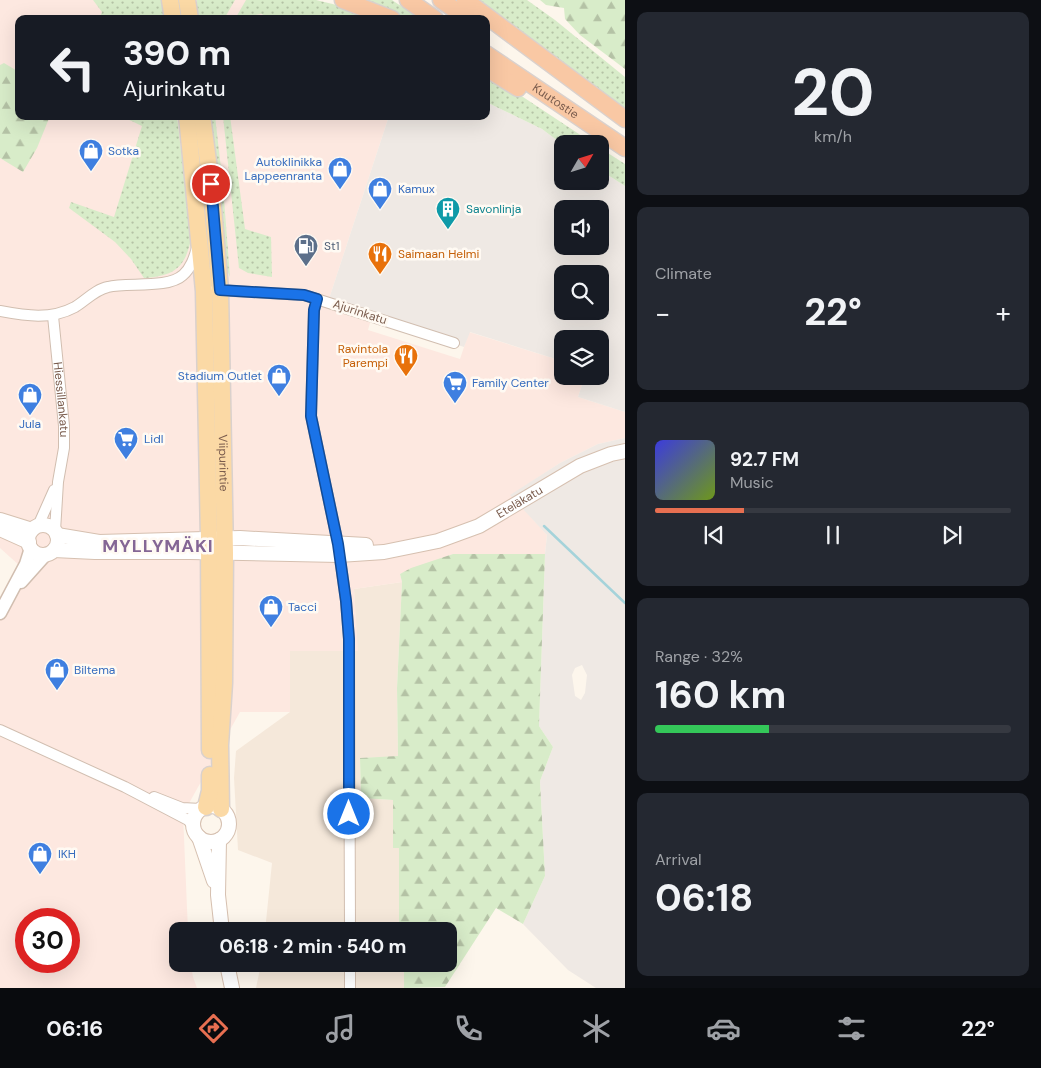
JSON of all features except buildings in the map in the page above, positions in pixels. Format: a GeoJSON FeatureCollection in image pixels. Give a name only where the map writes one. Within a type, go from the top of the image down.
{"type":"FeatureCollection","features":[{"type":"Feature","properties":{"kind":"highway"},"geometry":{"type":"LineString","coordinates":[[343,0],[383,15]]}},
{"type":"Feature","properties":{"kind":"highway"},"geometry":{"type":"LineString","coordinates":[[408,0],[429,15]]}},
{"type":"Feature","properties":{"kind":"highway"},"geometry":{"type":"LineString","coordinates":[[441,0],[462,15]]}},
{"type":"Feature","properties":{"kind":"highway"},"geometry":{"type":"LineString","coordinates":[[465,0],[485,15]]}},
{"type":"Feature","properties":{"kind":"highway"},"geometry":{"type":"LineString","coordinates":[[490,19],[625,119]]}},
{"type":"Feature","properties":{"kind":"highway","name":"Kuutostie"},"geometry":{"type":"LineString","coordinates":[[490,34],[625,124]]}},
{"type":"Feature","properties":{"kind":"highway","name":"Kuutostie"},"geometry":{"type":"LineString","coordinates":[[490,57],[625,148]]}},
{"type":"Feature","properties":{"kind":"highway"},"geometry":{"type":"LineString","coordinates":[[490,71],[625,155]]}},
{"type":"Feature","properties":{"kind":"main road"},"geometry":{"type":"LineString","coordinates":[[170,0],[172,15]]}},
{"type":"Feature","properties":{"kind":"main road"},"geometry":{"type":"LineString","coordinates":[[187,0],[189,15]]}},
{"type":"Feature","properties":{"kind":"main road","name":"Viipurintie"},"geometry":{"type":"LineString","coordinates":[[187,120],[199,240],[212,290]]}},
{"type":"Feature","properties":{"kind":"main road","name":"Viipurintie"},"geometry":{"type":"LineString","coordinates":[[203,120],[211,184],[217,546],[209,808]]}},
{"type":"Feature","properties":{"kind":"main road","name":"Eteläkatu"},"geometry":{"type":"LineString","coordinates":[[217,546],[384,552],[438,541],[479,526],[580,466],[611,454],[625,451]]}},
{"type":"Feature","properties":{"kind":"main road"},"geometry":{"type":"LineString","coordinates":[[0,520],[32,536],[38,554],[217,546]]}},
{"type":"Feature","properties":{"kind":"main road"},"geometry":{"type":"LineString","coordinates":[[32,536],[45,525],[51,527],[56,533],[57,546],[50,552]]}},
{"type":"Feature","properties":{"kind":"main road"},"geometry":{"type":"LineString","coordinates":[[0,529],[32,536]]}},
{"type":"Feature","properties":{"kind":"main road"},"geometry":{"type":"LineString","coordinates":[[56,533],[99,542],[217,546]]}},
{"type":"Feature","properties":{"kind":"main road"},"geometry":{"type":"LineString","coordinates":[[196,832],[205,841],[219,840],[224,837],[229,828],[228,817],[209,808],[196,814],[196,832],[218,895]]}},
{"type":"Feature","properties":{"kind":"main road"},"geometry":{"type":"LineString","coordinates":[[219,840],[218,895],[221,922]]}},
{"type":"Feature","properties":{"kind":"main road"},"geometry":{"type":"LineString","coordinates":[[229,972],[232,988]]}},
{"type":"Feature","properties":{"kind":"street"},"geometry":{"type":"LineString","coordinates":[[0,312],[25,316],[53,316],[74,307],[108,286],[174,281],[183,275],[192,264],[199,240]]}},
{"type":"Feature","properties":{"kind":"street","name":"Ajurinkatu"},"geometry":{"type":"LineString","coordinates":[[212,290],[304,295],[454,343]]}},
{"type":"Feature","properties":{"kind":"street"},"geometry":{"type":"LineString","coordinates":[[317,299],[314,310],[311,416],[338,550],[346,601],[349,639],[350,922]]}},
{"type":"Feature","properties":{"kind":"street","name":"Hiessillankatu"},"geometry":{"type":"LineString","coordinates":[[53,316],[64,426],[64,448],[58,482],[56,533]]}},
{"type":"Feature","properties":{"kind":"street","name":"Hiessillankatu"},"geometry":{"type":"LineString","coordinates":[[0,613],[26,564],[32,536],[58,482]]}},
{"type":"Feature","properties":{"kind":"street","name":"Hiessillankatu"},"geometry":{"type":"LineString","coordinates":[[13,591],[50,552]]}},
{"type":"Feature","properties":{"kind":"street"},"geometry":{"type":"LineString","coordinates":[[0,730],[125,787],[188,820],[196,832]]}},
{"type":"Feature","properties":{"kind":"street"},"geometry":{"type":"LineString","coordinates":[[125,787],[144,792],[182,808],[209,808]]}},
{"type":"Feature","properties":{"kind":"street"},"geometry":{"type":"LineString","coordinates":[[350,972],[350,988]]}},
{"type":"Feature","properties":{"kind":"shaded area"},"geometry":{"type":"Polygon","coordinates":[[[0,0],[253,0],[261,14],[264,15],[15,15],[15,120],[388,120],[328,302],[372,316],[368,330],[460,359],[469,332],[554,359],[554,385],[582,385],[578,397],[625,412],[625,438],[598,444],[560,463],[511,495],[547,535],[545,554],[453,554],[400,574],[402,582],[354,589],[358,651],[290,651],[290,712],[240,712],[183,814],[188,922],[169,922],[169,972],[192,972],[197,988],[0,988],[0,600],[20,566],[0,548],[0,0]]]}},
{"type":"Feature","properties":{"kind":"shaded area"},"geometry":{"type":"Polygon","coordinates":[[[490,104],[542,129],[554,138],[554,190],[609,190],[609,176],[625,186],[625,412],[578,397],[582,385],[609,385],[609,330],[554,330],[554,358],[470,332],[464,347],[328,302],[388,120],[490,120],[490,104]]]}},
{"type":"Feature","properties":{"kind":"shaded area"},"geometry":{"type":"Polygon","coordinates":[[[625,438],[625,988],[596,988],[568,970],[523,924],[545,876],[540,781],[553,747],[539,726],[547,535],[510,495],[560,463],[598,444],[625,438]],[[582,665],[575,668],[572,675],[575,696],[581,700],[585,693],[587,675],[582,665]]]}},
{"type":"Feature","properties":{"kind":"shaded area"},"geometry":{"type":"Polygon","coordinates":[[[402,582],[397,687],[398,757],[360,758],[361,798],[393,800],[393,847],[399,848],[399,922],[266,922],[272,863],[238,850],[234,778],[236,751],[290,712],[290,651],[357,651],[354,589],[402,582]]]}},
{"type":"Feature","properties":{"kind":"shaded area"},"geometry":{"type":"Polygon","coordinates":[[[259,972],[404,972],[404,988],[256,988],[259,972]]]}},
{"type":"Feature","properties":{"kind":"green space"},"geometry":{"type":"Polygon","coordinates":[[[93,0],[163,0],[165,15],[101,15],[102,12],[93,0]]]}},
{"type":"Feature","properties":{"kind":"green space"},"geometry":{"type":"Polygon","coordinates":[[[197,0],[235,0],[226,15],[197,15],[197,0]]]}},
{"type":"Feature","properties":{"kind":"green space"},"geometry":{"type":"Polygon","coordinates":[[[246,0],[316,0],[349,8],[366,15],[261,14],[237,15],[246,0]]]}},
{"type":"Feature","properties":{"kind":"green space"},"geometry":{"type":"Polygon","coordinates":[[[361,0],[392,0],[414,15],[398,15],[378,5],[361,0]]]}},
{"type":"Feature","properties":{"kind":"green space"},"geometry":{"type":"Polygon","coordinates":[[[476,0],[527,0],[555,20],[625,77],[625,110],[476,0]]]}},
{"type":"Feature","properties":{"kind":"green space"},"geometry":{"type":"Polygon","coordinates":[[[540,0],[625,0],[625,69],[580,35],[565,19],[564,8],[546,5],[540,0]]]}},
{"type":"Feature","properties":{"kind":"green space"},"geometry":{"type":"Polygon","coordinates":[[[4,63],[15,70],[15,120],[48,120],[37,148],[23,172],[0,158],[0,65],[4,63]]]}},
{"type":"Feature","properties":{"kind":"green space"},"geometry":{"type":"Polygon","coordinates":[[[490,78],[520,95],[580,135],[554,135],[554,138],[542,129],[490,104],[490,78]]]}},
{"type":"Feature","properties":{"kind":"green space"},"geometry":{"type":"Polygon","coordinates":[[[129,120],[177,120],[191,239],[185,257],[176,269],[163,275],[144,278],[131,259],[115,242],[69,208],[71,202],[114,217],[142,126],[129,120]]]}},
{"type":"Feature","properties":{"kind":"green space"},"geometry":{"type":"Polygon","coordinates":[[[208,120],[215,120],[230,277],[224,257],[208,120]]]}},
{"type":"Feature","properties":{"kind":"green space"},"geometry":{"type":"Polygon","coordinates":[[[223,120],[231,120],[245,229],[271,237],[272,277],[248,273],[239,268],[223,120]]]}},
{"type":"Feature","properties":{"kind":"green space"},"geometry":{"type":"Polygon","coordinates":[[[609,154],[625,164],[625,186],[609,176],[609,154]]]}},
{"type":"Feature","properties":{"kind":"green space"},"geometry":{"type":"Polygon","coordinates":[[[453,554],[545,554],[539,726],[553,747],[540,781],[545,876],[523,924],[496,908],[457,968],[457,922],[399,922],[399,848],[393,848],[393,800],[361,798],[360,758],[398,756],[397,688],[402,582],[400,574],[411,568],[453,554]]]}},
{"type":"Feature","properties":{"kind":"green space"},"geometry":{"type":"Polygon","coordinates":[[[404,972],[455,972],[445,987],[404,988],[404,972]]]}},
{"type":"Feature","properties":{"kind":"waterway"},"geometry":{"type":"LineString","coordinates":[[544,526],[625,603]]}},
{"type":"Feature","properties":{"kind":"place","name":"Sotka"},"geometry":{"type":"Point","coordinates":[91,172]}},
{"type":"Feature","properties":{"kind":"place","name":"Autoklinikka Lappeenranta"},"geometry":{"type":"Point","coordinates":[340,190]}},
{"type":"Feature","properties":{"kind":"place","name":"Kamux"},"geometry":{"type":"Point","coordinates":[380,210]}},
{"type":"Feature","properties":{"kind":"place","name":"Savonlinja"},"geometry":{"type":"Point","coordinates":[448,230]}},
{"type":"Feature","properties":{"kind":"place","name":"St1"},"geometry":{"type":"Point","coordinates":[306,267]}},
{"type":"Feature","properties":{"kind":"place","name":"Saimaan Helmi"},"geometry":{"type":"Point","coordinates":[380,275]}},
{"type":"Feature","properties":{"kind":"place","name":"Ravintola Parempi"},"geometry":{"type":"Point","coordinates":[406,377]}},
{"type":"Feature","properties":{"kind":"place","name":"Stadium Outlet"},"geometry":{"type":"Point","coordinates":[279,397]}},
{"type":"Feature","properties":{"kind":"place","name":"Family Center"},"geometry":{"type":"Point","coordinates":[455,404]}},
{"type":"Feature","properties":{"kind":"place","name":"Jula"},"geometry":{"type":"Point","coordinates":[30,416]}},
{"type":"Feature","properties":{"kind":"place","name":"Lidl"},"geometry":{"type":"Point","coordinates":[126,460]}},
{"type":"Feature","properties":{"kind":"place","name":"Tacci"},"geometry":{"type":"Point","coordinates":[271,628]}},
{"type":"Feature","properties":{"kind":"place","name":"Biltema"},"geometry":{"type":"Point","coordinates":[57,691]}},
{"type":"Feature","properties":{"kind":"place","name":"IKH"},"geometry":{"type":"Point","coordinates":[40,875]}},
{"type":"Feature","properties":{"kind":"district","name":"MYLLYMÄKI"},"geometry":{"type":"Point","coordinates":[158,546]}},
{"type":"Feature","properties":{"kind":"route"},"geometry":{"type":"LineString","coordinates":[[211,184],[220,290],[304,295],[317,299],[314,310],[311,416],[338,544],[346,601],[349,639],[349,814]]}}]}
